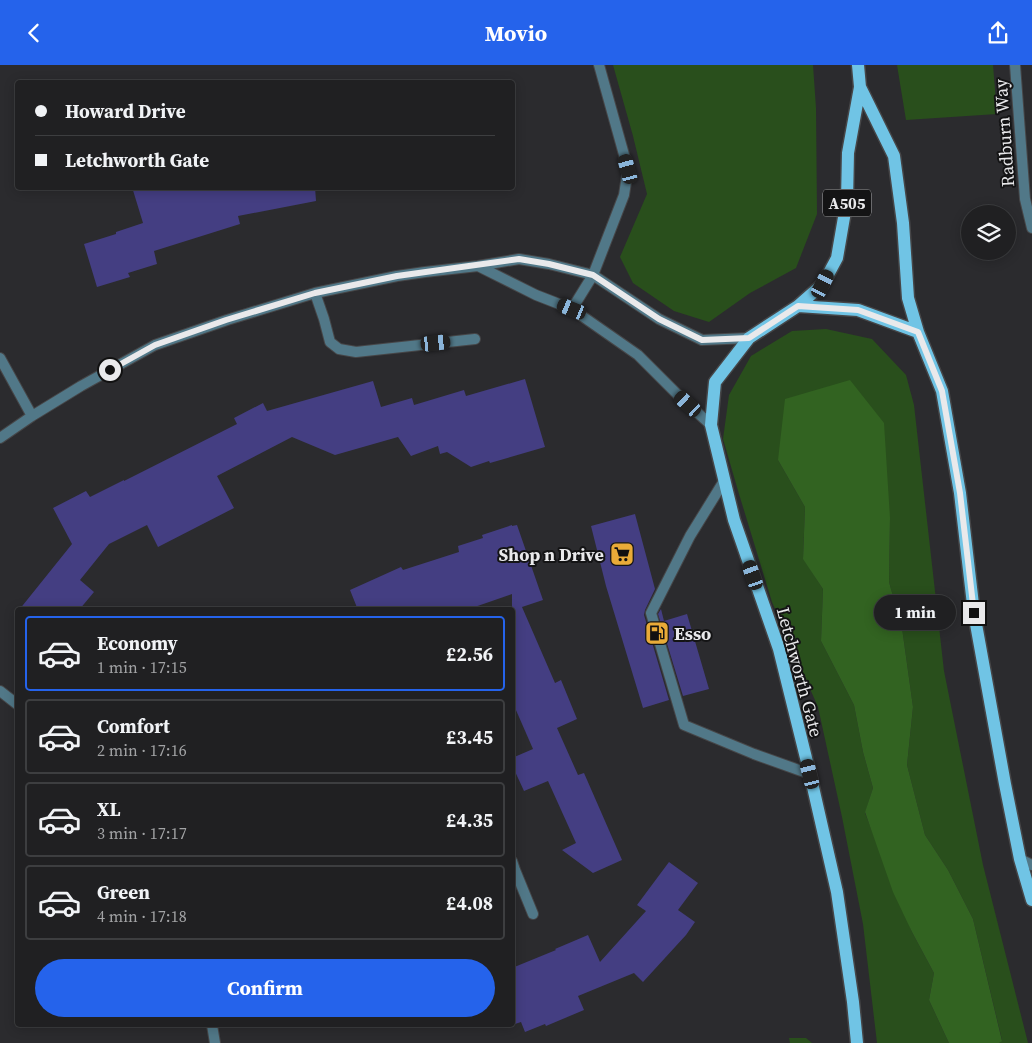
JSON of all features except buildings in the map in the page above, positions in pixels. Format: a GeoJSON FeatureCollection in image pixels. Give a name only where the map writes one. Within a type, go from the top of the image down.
{"type":"FeatureCollection","features":[{"type":"Feature","properties":{"kind":"main road","name":"A505"},"geometry":{"type":"LineString","coordinates":[[798,306],[823,284],[837,258],[847,200],[848,153],[860,87],[858,65]]}},
{"type":"Feature","properties":{"kind":"main road","name":"A505"},"geometry":{"type":"LineString","coordinates":[[860,87],[894,156],[903,223],[908,298],[918,332]]}},
{"type":"Feature","properties":{"kind":"main road"},"geometry":{"type":"LineString","coordinates":[[798,306],[858,310],[918,332],[942,391],[960,493],[974,613],[1020,859],[1032,900]]}},
{"type":"Feature","properties":{"kind":"main road","name":"Letchworth Gate"},"geometry":{"type":"LineString","coordinates":[[798,306],[749,338],[715,382],[711,425],[734,520],[779,649],[810,774],[837,892],[857,1043]]}},
{"type":"Feature","properties":{"kind":"street"},"geometry":{"type":"LineString","coordinates":[[572,309],[593,275],[624,195],[628,169],[599,65]]}},
{"type":"Feature","properties":{"kind":"street","name":"Radburn Way"},"geometry":{"type":"LineString","coordinates":[[1015,65],[1025,199],[1032,228]]}},
{"type":"Feature","properties":{"kind":"street"},"geometry":{"type":"LineString","coordinates":[[0,438],[81,386],[155,345],[226,320],[315,293],[397,276],[519,259],[593,275],[659,319],[702,340],[749,338]]}},
{"type":"Feature","properties":{"kind":"street"},"geometry":{"type":"LineString","coordinates":[[478,266],[536,295],[572,309],[638,355],[676,394],[711,425]]}},
{"type":"Feature","properties":{"kind":"street"},"geometry":{"type":"LineString","coordinates":[[315,293],[330,341],[338,349],[356,352],[475,339]]}},
{"type":"Feature","properties":{"kind":"street"},"geometry":{"type":"LineString","coordinates":[[0,358],[32,416]]}},
{"type":"Feature","properties":{"kind":"street"},"geometry":{"type":"LineString","coordinates":[[724,481],[690,536],[651,613],[684,725],[754,754],[810,774]]}},
{"type":"Feature","properties":{"kind":"street"},"geometry":{"type":"LineString","coordinates":[[0,691],[15,703]]}},
{"type":"Feature","properties":{"kind":"street"},"geometry":{"type":"LineString","coordinates":[[1020,859],[1032,865]]}},
{"type":"Feature","properties":{"kind":"street"},"geometry":{"type":"LineString","coordinates":[[515,870],[533,914]]}},
{"type":"Feature","properties":{"kind":"street"},"geometry":{"type":"LineString","coordinates":[[212,1027],[215,1043]]}},
{"type":"Feature","properties":{"kind":"green space"},"geometry":{"type":"Polygon","coordinates":[[[613,65],[813,65],[816,108],[817,214],[796,268],[750,293],[709,322],[674,311],[633,283],[620,257],[647,194],[613,65]]]}},
{"type":"Feature","properties":{"kind":"green space"},"geometry":{"type":"Polygon","coordinates":[[[897,65],[993,65],[997,114],[906,120],[897,65]]]}},
{"type":"Feature","properties":{"kind":"green space"},"geometry":{"type":"Polygon","coordinates":[[[826,329],[872,339],[906,375],[914,405],[944,671],[983,865],[1028,1043],[999,1043],[1002,1040],[973,919],[948,870],[925,835],[907,765],[913,707],[902,628],[889,582],[890,518],[778,460],[805,507],[803,558],[823,589],[821,641],[854,705],[863,752],[873,788],[865,813],[912,932],[934,973],[929,1000],[949,1043],[877,1043],[863,924],[818,707],[772,602],[723,439],[729,395],[751,356],[792,331],[826,329]]]}},
{"type":"Feature","properties":{"kind":"green space"},"geometry":{"type":"Polygon","coordinates":[[[850,380],[884,423],[890,518],[889,582],[902,628],[913,707],[907,765],[925,835],[948,870],[973,919],[1002,1041],[999,1043],[949,1043],[929,1000],[934,973],[893,892],[865,812],[873,788],[863,752],[854,705],[821,641],[823,589],[803,559],[805,507],[778,460],[785,399],[850,380]]]}},
{"type":"Feature","properties":{"kind":"green space"},"geometry":{"type":"Polygon","coordinates":[[[789,1038],[806,1038],[812,1043],[790,1043],[789,1038]]]}},
{"type":"Feature","properties":{"kind":"place","name":"Shop n Drive"},"geometry":{"type":"Point","coordinates":[622,554]}},
{"type":"Feature","properties":{"kind":"place","name":"Esso"},"geometry":{"type":"Point","coordinates":[657,633]}},
{"type":"Feature","properties":{"kind":"route"},"geometry":{"type":"LineString","coordinates":[[110,370],[155,345],[226,320],[315,293],[397,276],[519,259],[593,275],[659,319],[702,340],[749,338],[798,306],[858,310],[918,332],[942,391],[960,493],[974,613]]}}]}
